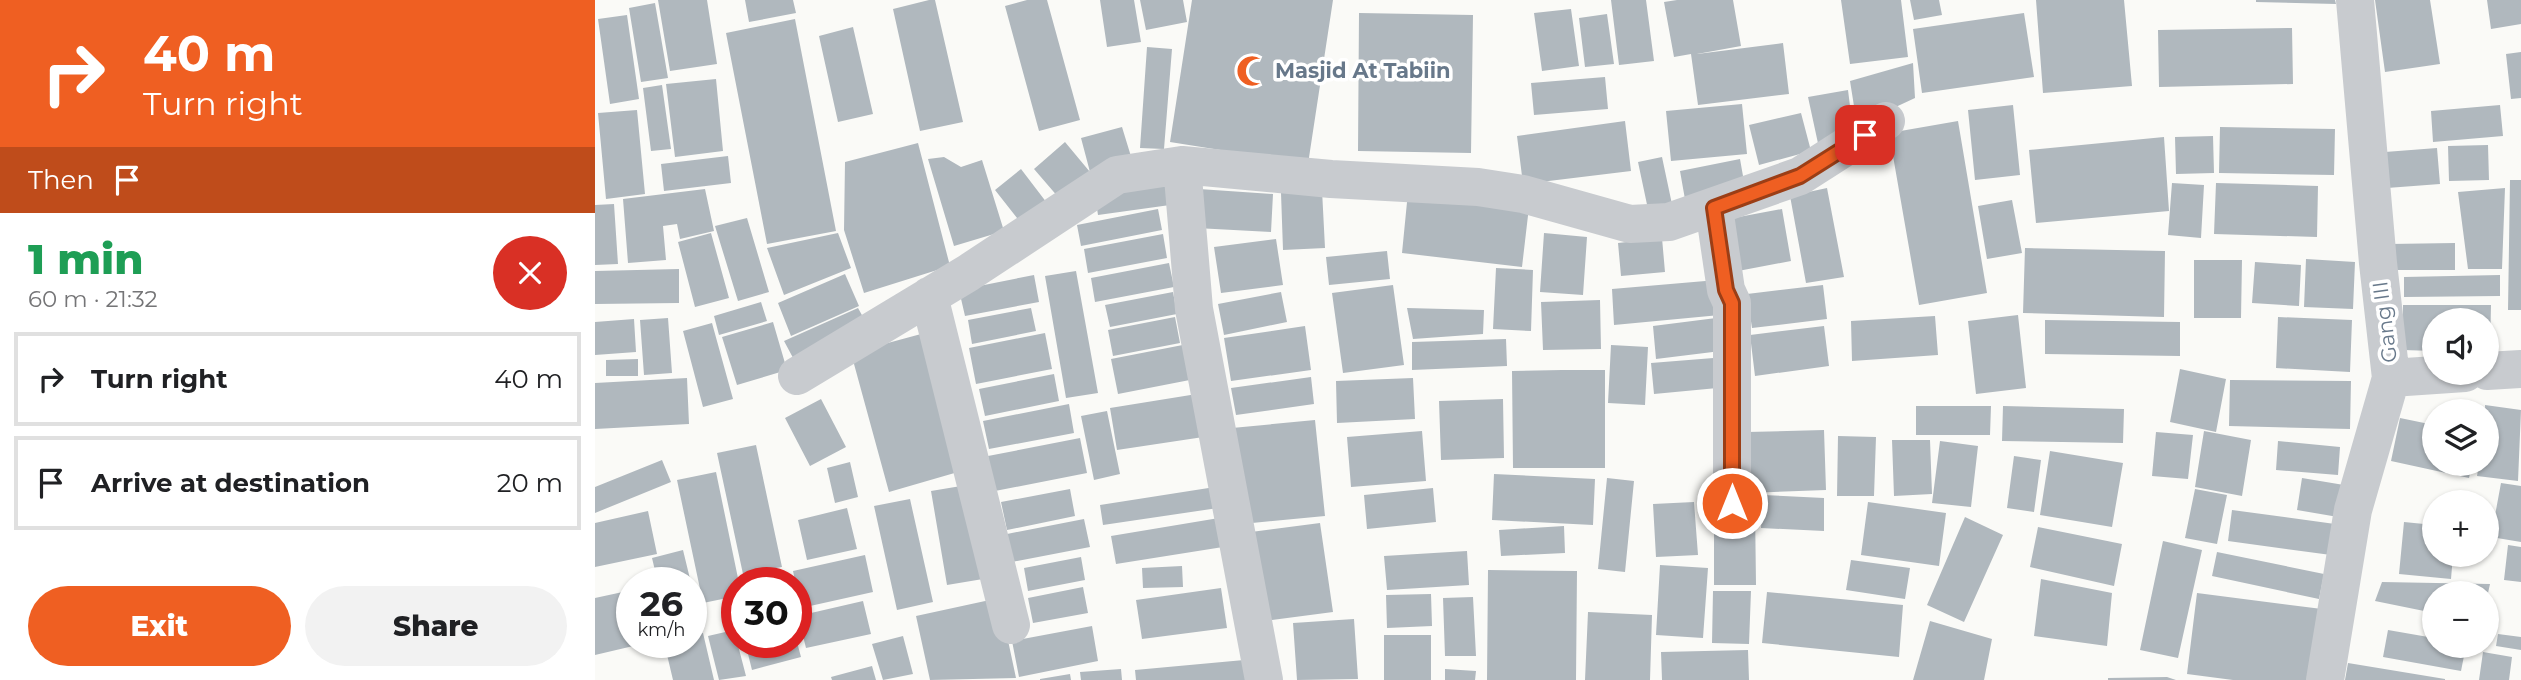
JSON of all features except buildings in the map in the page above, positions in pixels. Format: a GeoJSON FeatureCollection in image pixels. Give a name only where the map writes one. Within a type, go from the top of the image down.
{"type":"FeatureCollection","features":[{"type":"Feature","properties":{"kind":"street","name":"Gang III"},"geometry":{"type":"LineString","coordinates":[[2325,680],[2353,510],[2391,378],[2354,0]]}},
{"type":"Feature","properties":{"kind":"street"},"geometry":{"type":"LineString","coordinates":[[797,376],[929,296],[1117,175],[1182,165],[1331,179],[1478,187],[1523,194],[1630,224],[1669,222],[1800,176],[1886,121]]}},
{"type":"Feature","properties":{"kind":"street"},"geometry":{"type":"LineString","coordinates":[[1182,165],[1194,309],[1263,680]]}},
{"type":"Feature","properties":{"kind":"street"},"geometry":{"type":"LineString","coordinates":[[1714,208],[1726,290],[1732,303],[1732,503]]}},
{"type":"Feature","properties":{"kind":"street"},"geometry":{"type":"LineString","coordinates":[[929,296],[1011,625]]}},
{"type":"Feature","properties":{"kind":"street"},"geometry":{"type":"LineString","coordinates":[[2499,370],[2521,369]]}},
{"type":"Feature","properties":{"kind":"street"},"geometry":{"type":"LineString","coordinates":[[2391,378],[2422,376]]}},
{"type":"Feature","properties":{"kind":"place","name":"Masjid At Tabiin"},"geometry":{"type":"Point","coordinates":[1252,71]}},
{"type":"Feature","properties":{"kind":"route"},"geometry":{"type":"LineString","coordinates":[[1732,503],[1732,303],[1726,290],[1714,208],[1800,176],[1865,135]]}}]}
